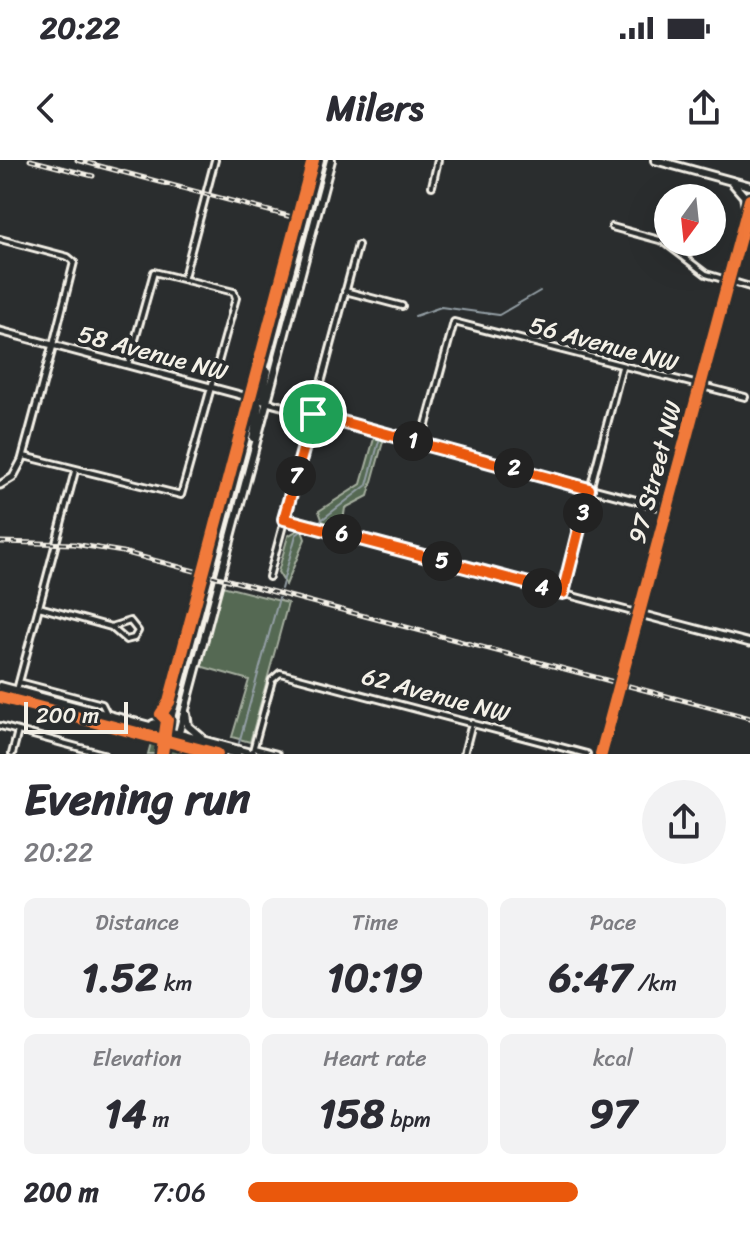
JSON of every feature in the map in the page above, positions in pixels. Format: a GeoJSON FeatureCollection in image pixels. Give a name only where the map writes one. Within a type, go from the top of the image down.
{"type":"FeatureCollection","features":[{"type":"Feature","properties":{"kind":"main road"},"geometry":{"type":"LineString","coordinates":[[166,737],[320,160]]}},
{"type":"Feature","properties":{"kind":"main road"},"geometry":{"type":"LineString","coordinates":[[178,736],[331,160]]}},
{"type":"Feature","properties":{"kind":"main road"},"geometry":{"type":"LineString","coordinates":[[658,160],[750,186]]}},
{"type":"Feature","properties":{"kind":"main road"},"geometry":{"type":"LineString","coordinates":[[729,180],[743,194],[748,210]]}},
{"type":"Feature","properties":{"kind":"main road"},"geometry":{"type":"LineString","coordinates":[[266,402],[263,396],[272,343]]}},
{"type":"Feature","properties":{"kind":"main road"},"geometry":{"type":"LineString","coordinates":[[250,463],[259,406],[256,399]]}},
{"type":"Feature","properties":{"kind":"main road"},"geometry":{"type":"LineString","coordinates":[[0,686],[168,729],[178,736],[237,754]]}},
{"type":"Feature","properties":{"kind":"main road"},"geometry":{"type":"LineString","coordinates":[[0,692],[17,690],[166,737],[204,740],[253,752]]}},
{"type":"Feature","properties":{"kind":"main road"},"geometry":{"type":"LineString","coordinates":[[152,725],[160,722],[177,698]]}},
{"type":"Feature","properties":{"kind":"main road"},"geometry":{"type":"LineString","coordinates":[[185,707],[188,726],[204,740]]}},
{"type":"Feature","properties":{"kind":"street"},"geometry":{"type":"LineString","coordinates":[[184,277],[215,160]]}},
{"type":"Feature","properties":{"kind":"street"},"geometry":{"type":"LineString","coordinates":[[432,186],[438,160]]}},
{"type":"Feature","properties":{"kind":"street","name":"97 Street NW"},"geometry":{"type":"LineString","coordinates":[[601,754],[750,200]]}},
{"type":"Feature","properties":{"kind":"street"},"geometry":{"type":"LineString","coordinates":[[612,227],[663,241],[706,274],[750,287]]}},
{"type":"Feature","properties":{"kind":"street"},"geometry":{"type":"LineString","coordinates":[[0,239],[73,260],[24,456],[13,477],[0,485]]}},
{"type":"Feature","properties":{"kind":"street"},"geometry":{"type":"LineString","coordinates":[[269,577],[358,245]]}},
{"type":"Feature","properties":{"kind":"street"},"geometry":{"type":"LineString","coordinates":[[24,456],[179,496],[212,387],[235,293],[184,277],[154,272],[128,365]]}},
{"type":"Feature","properties":{"kind":"street"},"geometry":{"type":"LineString","coordinates":[[345,291],[402,306]]}},
{"type":"Feature","properties":{"kind":"street","name":"56 Avenue NW"},"geometry":{"type":"LineString","coordinates":[[421,443],[454,322],[700,388],[745,397]]}},
{"type":"Feature","properties":{"kind":"street","name":"58 Avenue NW"},"geometry":{"type":"LineString","coordinates":[[0,331],[668,509]]}},
{"type":"Feature","properties":{"kind":"street"},"geometry":{"type":"LineString","coordinates":[[563,593],[622,367]]}},
{"type":"Feature","properties":{"kind":"street"},"geometry":{"type":"LineString","coordinates":[[17,690],[75,470]]}},
{"type":"Feature","properties":{"kind":"street"},"geometry":{"type":"LineString","coordinates":[[284,519],[750,643]]}},
{"type":"Feature","properties":{"kind":"street"},"geometry":{"type":"LineString","coordinates":[[39,607],[111,627],[126,640],[134,638],[138,631],[130,621],[111,627]]}},
{"type":"Feature","properties":{"kind":"street","name":"62 Avenue NW"},"geometry":{"type":"LineString","coordinates":[[253,752],[275,675],[294,675],[587,754]]}},
{"type":"Feature","properties":{"kind":"street"},"geometry":{"type":"LineString","coordinates":[[464,754],[472,723]]}},
{"type":"Feature","properties":{"kind":"street"},"geometry":{"type":"LineString","coordinates":[[0,726],[103,754]]}},
{"type":"Feature","properties":{"kind":"street"},"geometry":{"type":"LineString","coordinates":[[12,754],[18,731]]}},
{"type":"Feature","properties":{"kind":"street"},"geometry":{"type":"LineString","coordinates":[[253,752],[277,754]]}},
{"type":"Feature","properties":{"kind":"green space"},"geometry":{"type":"Polygon","coordinates":[[[375,435],[384,438],[368,496],[345,508],[343,521],[334,526],[323,522],[319,511],[361,484],[375,435]]]}},
{"type":"Feature","properties":{"kind":"green space"},"geometry":{"type":"Polygon","coordinates":[[[301,528],[305,539],[286,585],[278,572],[288,536],[301,528]]]}},
{"type":"Feature","properties":{"kind":"green space"},"geometry":{"type":"Polygon","coordinates":[[[222,586],[288,603],[250,742],[232,737],[249,680],[200,666],[222,586]]]}},
{"type":"Feature","properties":{"kind":"green space"},"geometry":{"type":"Polygon","coordinates":[[[157,741],[205,754],[148,754],[151,743],[157,741]]]}},
{"type":"Feature","properties":{"kind":"waterway"},"geometry":{"type":"LineString","coordinates":[[415,316],[441,307],[499,315],[540,291]]}},
{"type":"Feature","properties":{"kind":"waterway"},"geometry":{"type":"LineString","coordinates":[[320,521],[367,485],[379,441]]}},
{"type":"Feature","properties":{"kind":"waterway"},"geometry":{"type":"LineString","coordinates":[[281,589],[296,535],[304,529]]}},
{"type":"Feature","properties":{"kind":"waterway"},"geometry":{"type":"LineString","coordinates":[[239,743],[279,598]]}},
{"type":"Feature","properties":{"kind":"railway"},"geometry":{"type":"LineString","coordinates":[[30,160],[93,176]]}},
{"type":"Feature","properties":{"kind":"railway"},"geometry":{"type":"LineString","coordinates":[[77,160],[292,217]]}},
{"type":"Feature","properties":{"kind":"railway"},"geometry":{"type":"LineString","coordinates":[[0,542],[74,544],[123,552],[750,718]]}},
{"type":"Feature","properties":{"kind":"cycle path"},"geometry":{"type":"LineString","coordinates":[[162,754],[167,720],[161,714],[169,702],[313,160]]}},
{"type":"Feature","properties":{"kind":"cycle path"},"geometry":{"type":"LineString","coordinates":[[601,754],[750,200]]}},
{"type":"Feature","properties":{"kind":"cycle path"},"geometry":{"type":"LineString","coordinates":[[0,697],[217,754]]}},
{"type":"Feature","properties":{"kind":"route"},"geometry":{"type":"LineString","coordinates":[[313,414],[589,489],[563,593],[284,519],[313,414]]}}]}
